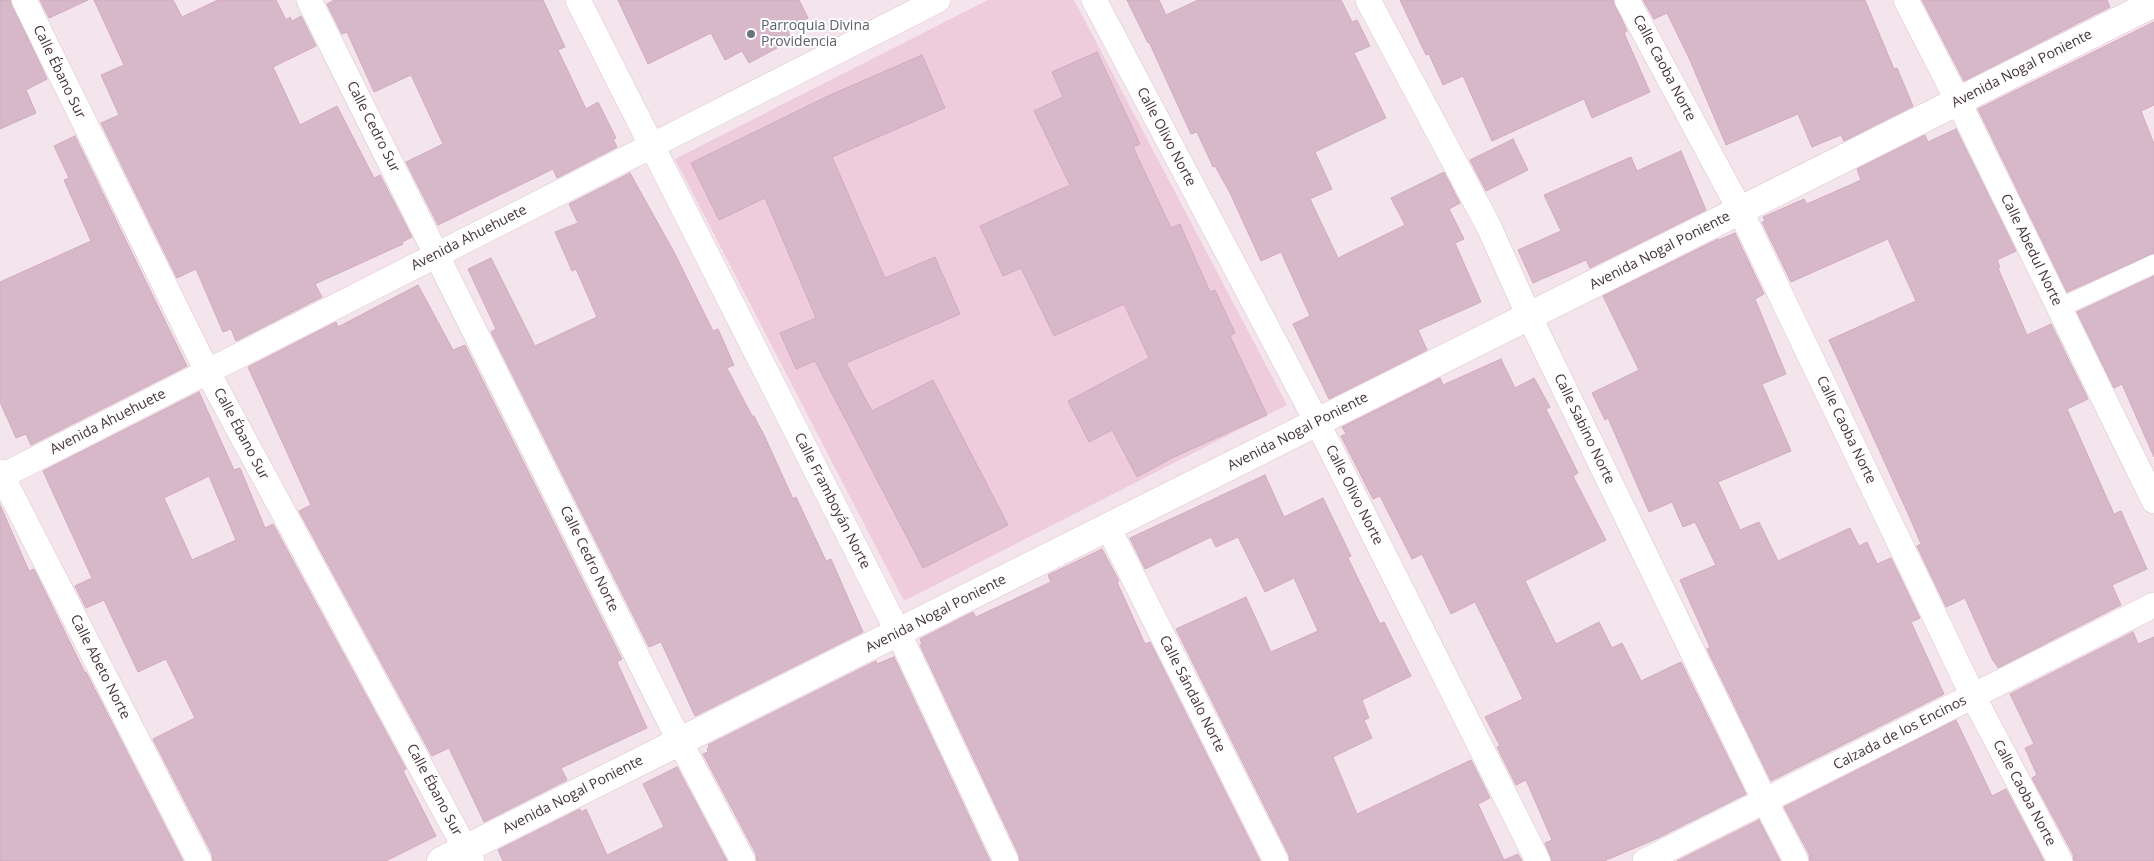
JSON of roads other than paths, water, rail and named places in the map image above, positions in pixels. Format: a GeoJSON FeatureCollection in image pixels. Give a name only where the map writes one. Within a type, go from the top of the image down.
{"type":"FeatureCollection","features":[{"type":"Feature","properties":{"kind":"street","name":"Calle Ébano Sur"},"geometry":{"type":"LineString","coordinates":[[24,0],[207,371],[469,855]]}},
{"type":"Feature","properties":{"kind":"street","name":"Calle Cedro Sur"},"geometry":{"type":"LineString","coordinates":[[309,0],[437,255]]}},
{"type":"Feature","properties":{"kind":"street","name":"Calle Framboyán Norte"},"geometry":{"type":"LineString","coordinates":[[578,0],[898,632],[1006,861]]}},
{"type":"Feature","properties":{"kind":"street","name":"Avenida Ahuehuete"},"geometry":{"type":"LineString","coordinates":[[1,475],[938,0]]}},
{"type":"Feature","properties":{"kind":"street","name":"Calle Olivo Norte"},"geometry":{"type":"LineString","coordinates":[[1094,0],[1317,422],[1538,861]]}},
{"type":"Feature","properties":{"kind":"street","name":"Calle Sabino Norte"},"geometry":{"type":"LineString","coordinates":[[1368,0],[1489,227],[1529,316],[1796,861]]}},
{"type":"Feature","properties":{"kind":"street","name":"Calle Caoba Norte"},"geometry":{"type":"LineString","coordinates":[[1627,0],[1740,210],[1973,696],[2060,861]]}},
{"type":"Feature","properties":{"kind":"street","name":"Calle Abedul Norte"},"geometry":{"type":"LineString","coordinates":[[1906,0],[1958,101],[2154,501]]}},
{"type":"Feature","properties":{"kind":"street","name":"Avenida Nogal Poniente"},"geometry":{"type":"LineString","coordinates":[[441,861],[469,855],[680,742],[2154,3]]}},
{"type":"Feature","properties":{"kind":"street","name":"Calle Cedro Norte"},"geometry":{"type":"LineString","coordinates":[[437,255],[680,742],[743,861]]}},
{"type":"Feature","properties":{"kind":"street"},"geometry":{"type":"LineString","coordinates":[[2059,308],[2154,264]]}},
{"type":"Feature","properties":{"kind":"street","name":"Calle Abeto Norte"},"geometry":{"type":"LineString","coordinates":[[1,475],[199,861]]}},
{"type":"Feature","properties":{"kind":"street","name":"Calle Sándalo Norte"},"geometry":{"type":"LineString","coordinates":[[1108,527],[1276,861]]}},
{"type":"Feature","properties":{"kind":"street","name":"Calzada de los Encinos"},"geometry":{"type":"LineString","coordinates":[[1645,861],[2154,605]]}},
{"type":"Feature","properties":{"kind":"place","name":"Parroquia Divina Providencia"},"geometry":{"type":"Point","coordinates":[751,34]}}]}
